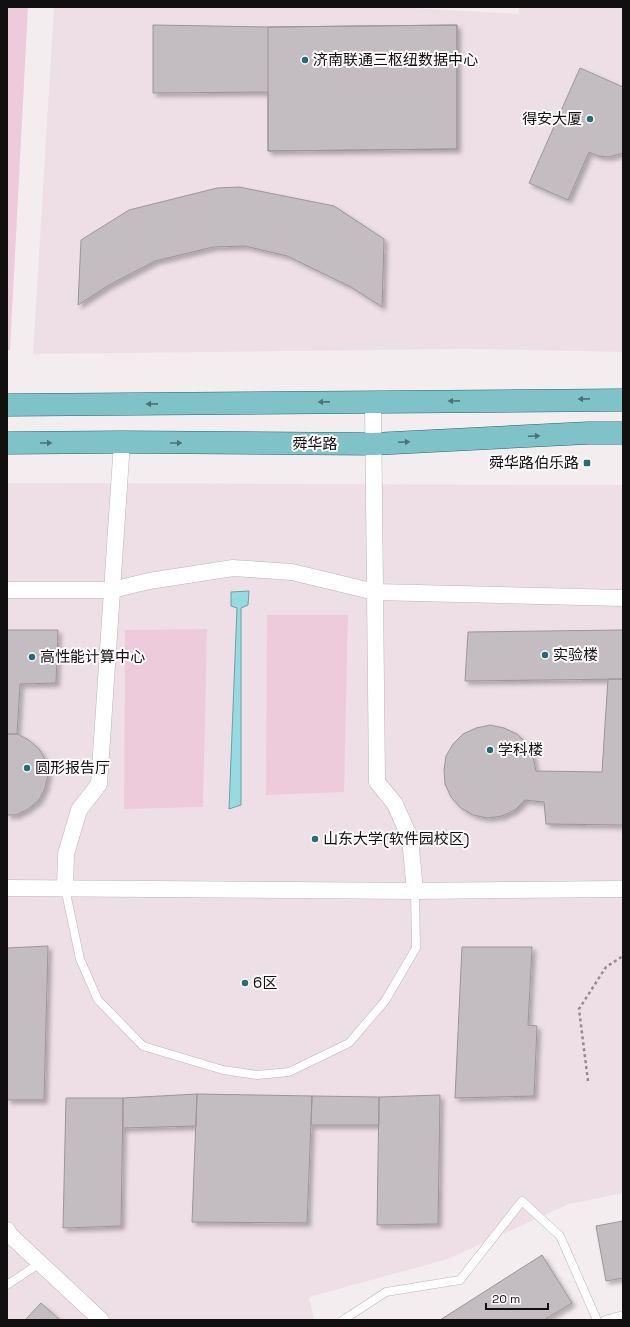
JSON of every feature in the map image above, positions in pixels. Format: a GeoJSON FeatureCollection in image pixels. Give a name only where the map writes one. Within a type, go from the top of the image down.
{"type":"FeatureCollection","features":[{"type":"Feature","properties":{"kind":"main road"},"geometry":{"type":"LineString","coordinates":[[7,406],[623,400]]}},
{"type":"Feature","properties":{"kind":"main road","name":"舜华路"},"geometry":{"type":"LineString","coordinates":[[7,443],[122,442],[373,444],[588,433],[623,433]]}},
{"type":"Feature","properties":{"kind":"street"},"geometry":{"type":"LineString","coordinates":[[373,402],[377,782],[395,804],[410,838],[415,891]]}},
{"type":"Feature","properties":{"kind":"street"},"geometry":{"type":"LineString","coordinates":[[65,888],[66,854],[79,810],[99,784],[122,442]]}},
{"type":"Feature","properties":{"kind":"street"},"geometry":{"type":"LineString","coordinates":[[7,590],[112,590],[149,581],[233,568],[292,572],[375,592],[623,598]]}},
{"type":"Feature","properties":{"kind":"street"},"geometry":{"type":"LineString","coordinates":[[7,888],[415,891],[623,889]]}},
{"type":"Feature","properties":{"kind":"street"},"geometry":{"type":"LineString","coordinates":[[7,1230],[101,1320]]}},
{"type":"Feature","properties":{"kind":"lane"},"geometry":{"type":"LineString","coordinates":[[65,888],[80,959],[98,1000],[143,1046],[223,1070],[257,1074],[290,1072],[349,1043],[385,1001],[416,948],[415,891]]}},
{"type":"Feature","properties":{"kind":"lane"},"geometry":{"type":"LineString","coordinates":[[343,1320],[386,1292],[460,1280],[522,1201],[560,1236],[597,1320]]}},
{"type":"Feature","properties":{"kind":"lane"},"geometry":{"type":"LineString","coordinates":[[7,1285],[40,1263]]}},
{"type":"Feature","properties":{"kind":"lane"},"geometry":{"type":"LineString","coordinates":[[605,1320],[623,1315]]}},
{"type":"Feature","properties":{"kind":"path"},"geometry":{"type":"LineString","coordinates":[[588,1081],[579,1010],[606,967],[623,956]]}},
{"type":"Feature","properties":{"kind":"shaded area"},"geometry":{"type":"Polygon","coordinates":[[[7,7],[28,7],[10,350],[7,350],[7,7]]]}},
{"type":"Feature","properties":{"kind":"shaded area"},"geometry":{"type":"Polygon","coordinates":[[[54,7],[397,7],[518,14],[519,7],[623,7],[623,352],[466,349],[33,354],[54,7]]]}},
{"type":"Feature","properties":{"kind":"shaded area","name":"山东大学(软件园校区)"},"geometry":{"type":"Polygon","coordinates":[[[7,483],[623,485],[623,1193],[569,1204],[448,1259],[309,1297],[314,1320],[7,1320],[7,483]]]}},
{"type":"Feature","properties":{"kind":"shaded area"},"geometry":{"type":"Polygon","coordinates":[[[267,615],[348,615],[344,792],[266,795],[267,615]]]}},
{"type":"Feature","properties":{"kind":"shaded area"},"geometry":{"type":"Polygon","coordinates":[[[207,629],[203,807],[124,809],[125,630],[207,629]]]}},
{"type":"Feature","properties":{"kind":"water"},"geometry":{"type":"Polygon","coordinates":[[[249,591],[248,605],[241,608],[241,805],[229,809],[237,608],[231,606],[231,592],[249,591]]]}},
{"type":"Feature","properties":{"kind":"building","name":"济南联通三枢纽数据中心"},"geometry":{"type":"Polygon","coordinates":[[[153,25],[268,27],[457,25],[457,149],[268,151],[268,92],[153,93],[153,25]]]}},
{"type":"Feature","properties":{"kind":"building","name":"济南联通三枢纽数据中心"},"geometry":{"type":"Polygon","coordinates":[[[457,25],[457,149],[268,151],[268,27],[457,25]]]}},
{"type":"Feature","properties":{"kind":"building","name":"得安大厦"},"geometry":{"type":"Polygon","coordinates":[[[580,68],[623,87],[623,153],[609,157],[598,156],[589,152],[568,200],[529,183],[580,68]]]}},
{"type":"Feature","properties":{"kind":"building"},"geometry":{"type":"Polygon","coordinates":[[[239,187],[334,206],[384,239],[382,307],[351,287],[287,256],[245,246],[213,247],[155,261],[109,285],[78,305],[81,240],[129,210],[217,188],[239,187]]]}},
{"type":"Feature","properties":{"kind":"building","name":"高性能计算中心"},"geometry":{"type":"Polygon","coordinates":[[[7,630],[58,630],[56,683],[20,684],[17,734],[7,734],[7,630]]]}},
{"type":"Feature","properties":{"kind":"building","name":"实验楼"},"geometry":{"type":"Polygon","coordinates":[[[623,630],[623,679],[465,681],[468,632],[623,630]]]}},
{"type":"Feature","properties":{"kind":"building","name":"学科楼"},"geometry":{"type":"Polygon","coordinates":[[[608,679],[623,679],[623,825],[546,824],[544,802],[525,800],[515,810],[502,816],[487,818],[473,815],[461,808],[451,797],[445,784],[444,770],[446,756],[453,744],[463,734],[476,728],[490,725],[504,728],[517,734],[527,744],[533,757],[536,771],[602,772],[608,679]]]}},
{"type":"Feature","properties":{"kind":"building","name":"圆形报告厅"},"geometry":{"type":"Polygon","coordinates":[[[7,734],[17,734],[29,740],[39,749],[46,761],[48,775],[45,788],[39,800],[28,809],[16,815],[7,815],[7,734]]]}},
{"type":"Feature","properties":{"kind":"building"},"geometry":{"type":"Polygon","coordinates":[[[48,946],[44,1100],[7,1100],[7,948],[48,946]]]}},
{"type":"Feature","properties":{"kind":"building"},"geometry":{"type":"Polygon","coordinates":[[[462,947],[532,947],[528,1025],[537,1026],[534,1096],[455,1098],[462,947]]]}},
{"type":"Feature","properties":{"kind":"building"},"geometry":{"type":"Polygon","coordinates":[[[197,1094],[312,1096],[307,1223],[192,1222],[197,1094]]]}},
{"type":"Feature","properties":{"kind":"building"},"geometry":{"type":"Polygon","coordinates":[[[197,1094],[196,1126],[123,1128],[123,1098],[197,1094]]]}},
{"type":"Feature","properties":{"kind":"building"},"geometry":{"type":"Polygon","coordinates":[[[440,1095],[438,1224],[377,1225],[379,1097],[440,1095]]]}},
{"type":"Feature","properties":{"kind":"building"},"geometry":{"type":"Polygon","coordinates":[[[312,1096],[379,1097],[379,1125],[311,1125],[312,1096]]]}},
{"type":"Feature","properties":{"kind":"building"},"geometry":{"type":"Polygon","coordinates":[[[66,1098],[123,1098],[121,1226],[63,1228],[66,1098]]]}},
{"type":"Feature","properties":{"kind":"building"},"geometry":{"type":"Polygon","coordinates":[[[623,1221],[623,1278],[606,1281],[596,1226],[623,1221]]]}},
{"type":"Feature","properties":{"kind":"building"},"geometry":{"type":"Polygon","coordinates":[[[542,1255],[572,1303],[544,1320],[440,1320],[542,1255]]]}},
{"type":"Feature","properties":{"kind":"building"},"geometry":{"type":"Polygon","coordinates":[[[41,1303],[60,1320],[25,1320],[41,1303]]]}},
{"type":"Feature","properties":{"kind":"place","name":"济南联通三枢纽数据中心"},"geometry":{"type":"Point","coordinates":[305,60]}},
{"type":"Feature","properties":{"kind":"place","name":"得安大厦"},"geometry":{"type":"Point","coordinates":[590,119]}},
{"type":"Feature","properties":{"kind":"place","name":"舜华路伯乐路"},"geometry":{"type":"Point","coordinates":[587,463]}},
{"type":"Feature","properties":{"kind":"place","name":"实验楼"},"geometry":{"type":"Point","coordinates":[545,655]}},
{"type":"Feature","properties":{"kind":"place","name":"高性能计算中心"},"geometry":{"type":"Point","coordinates":[32,657]}},
{"type":"Feature","properties":{"kind":"place","name":"学科楼"},"geometry":{"type":"Point","coordinates":[490,750]}},
{"type":"Feature","properties":{"kind":"place","name":"圆形报告厅"},"geometry":{"type":"Point","coordinates":[27,768]}},
{"type":"Feature","properties":{"kind":"place","name":"山东大学(软件园校区)"},"geometry":{"type":"Point","coordinates":[315,839]}},
{"type":"Feature","properties":{"kind":"place","name":"6区"},"geometry":{"type":"Point","coordinates":[245,983]}}]}
